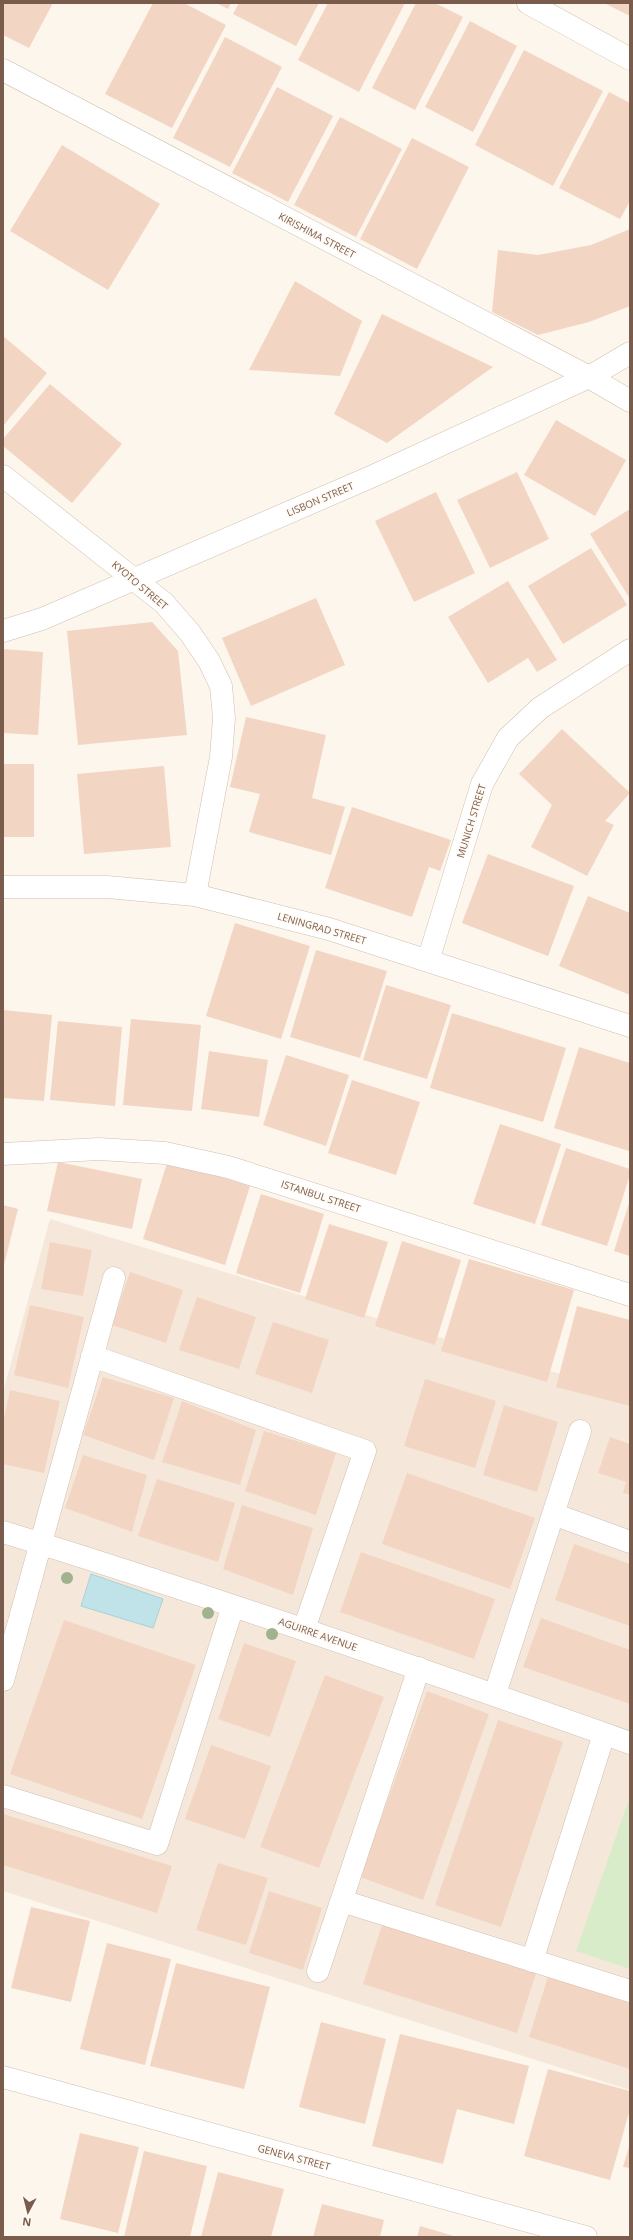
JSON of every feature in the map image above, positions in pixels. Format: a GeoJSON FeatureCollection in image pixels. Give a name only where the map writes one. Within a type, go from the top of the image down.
{"type":"FeatureCollection","features":[{"type":"Feature","properties":{"kind":"street"},"geometry":{"type":"LineString","coordinates":[[528,3],[630,58]]}},
{"type":"Feature","properties":{"kind":"street","name":"KIRISHIMA STREET"},"geometry":{"type":"LineString","coordinates":[[3,70],[589,377],[630,401]]}},
{"type":"Feature","properties":{"kind":"street","name":"LISBON STREET"},"geometry":{"type":"LineString","coordinates":[[3,630],[42,619],[372,476],[589,377],[630,353]]}},
{"type":"Feature","properties":{"kind":"street","name":"KYOTO STREET"},"geometry":{"type":"LineString","coordinates":[[3,476],[135,578],[164,604],[190,633],[209,661],[221,686],[224,718],[221,757],[195,895]]}},
{"type":"Feature","properties":{"kind":"street","name":"MUNICH STREET"},"geometry":{"type":"LineString","coordinates":[[428,961],[482,784],[508,738],[540,708],[630,650]]}},
{"type":"Feature","properties":{"kind":"street","name":"LENINGRAD STREET"},"geometry":{"type":"LineString","coordinates":[[3,887],[107,887],[195,895],[329,929],[630,1026]]}},
{"type":"Feature","properties":{"kind":"street","name":"ISTANBUL STREET"},"geometry":{"type":"LineString","coordinates":[[3,1154],[99,1148],[165,1152],[228,1167],[630,1295]]}},
{"type":"Feature","properties":{"kind":"street"},"geometry":{"type":"LineString","coordinates":[[3,1680],[114,1278]]}},
{"type":"Feature","properties":{"kind":"street"},"geometry":{"type":"LineString","coordinates":[[92,1356],[365,1451],[304,1629]]}},
{"type":"Feature","properties":{"kind":"street"},"geometry":{"type":"LineString","coordinates":[[495,1694],[580,1431]]}},
{"type":"Feature","properties":{"kind":"street"},"geometry":{"type":"LineString","coordinates":[[553,1514],[630,1542]]}},
{"type":"Feature","properties":{"kind":"street","name":"AGUIRRE AVENUE"},"geometry":{"type":"LineString","coordinates":[[3,1532],[304,1629],[495,1694],[630,1743]]}},
{"type":"Feature","properties":{"kind":"street"},"geometry":{"type":"LineString","coordinates":[[3,1796],[157,1844],[233,1606]]}},
{"type":"Feature","properties":{"kind":"street"},"geometry":{"type":"LineString","coordinates":[[318,1971],[419,1668]]}},
{"type":"Feature","properties":{"kind":"street"},"geometry":{"type":"LineString","coordinates":[[532,1961],[604,1734]]}},
{"type":"Feature","properties":{"kind":"street"},"geometry":{"type":"LineString","coordinates":[[342,1901],[630,1991]]}},
{"type":"Feature","properties":{"kind":"street","name":"GENEVA STREET"},"geometry":{"type":"LineString","coordinates":[[3,2077],[586,2237]]}},
{"type":"Feature","properties":{"kind":"shaded area"},"geometry":{"type":"Polygon","coordinates":[[[50,1219],[630,1395],[630,2090],[3,1891],[3,1392],[50,1219]]]}},
{"type":"Feature","properties":{"kind":"green space"},"geometry":{"type":"Polygon","coordinates":[[[628,1802],[630,1803],[630,1969],[576,1951],[628,1802]]]}},
{"type":"Feature","properties":{"kind":"water"},"geometry":{"type":"Polygon","coordinates":[[[91,1574],[163,1599],[153,1628],[81,1606],[91,1574]]]}},
{"type":"Feature","properties":{"kind":"building"},"geometry":{"type":"Polygon","coordinates":[[[3,3],[53,3],[29,48],[3,35],[3,3]]]}},
{"type":"Feature","properties":{"kind":"building"},"geometry":{"type":"Polygon","coordinates":[[[153,3],[184,3],[226,25],[172,128],[105,94],[153,3]]]}},
{"type":"Feature","properties":{"kind":"building"},"geometry":{"type":"Polygon","coordinates":[[[216,3],[231,3],[228,9],[216,3]]]}},
{"type":"Feature","properties":{"kind":"building"},"geometry":{"type":"Polygon","coordinates":[[[239,3],[319,3],[296,46],[233,14],[239,3]]]}},
{"type":"Feature","properties":{"kind":"building"},"geometry":{"type":"Polygon","coordinates":[[[328,3],[405,3],[359,92],[298,60],[328,3]]]}},
{"type":"Feature","properties":{"kind":"building"},"geometry":{"type":"Polygon","coordinates":[[[416,3],[435,3],[463,17],[415,110],[372,88],[416,3]]]}},
{"type":"Feature","properties":{"kind":"building"},"geometry":{"type":"Polygon","coordinates":[[[604,3],[630,3],[630,16],[604,3]]]}},
{"type":"Feature","properties":{"kind":"building"},"geometry":{"type":"Polygon","coordinates":[[[470,21],[517,46],[473,132],[425,107],[470,21]]]}},
{"type":"Feature","properties":{"kind":"building"},"geometry":{"type":"Polygon","coordinates":[[[225,37],[282,67],[230,167],[173,138],[225,37]]]}},
{"type":"Feature","properties":{"kind":"building"},"geometry":{"type":"Polygon","coordinates":[[[524,50],[603,91],[553,186],[475,145],[524,50]]]}},
{"type":"Feature","properties":{"kind":"building"},"geometry":{"type":"Polygon","coordinates":[[[277,87],[333,116],[288,202],[232,173],[277,87]]]}},
{"type":"Feature","properties":{"kind":"building"},"geometry":{"type":"Polygon","coordinates":[[[609,92],[630,103],[630,201],[620,219],[559,188],[609,92]]]}},
{"type":"Feature","properties":{"kind":"building"},"geometry":{"type":"Polygon","coordinates":[[[340,117],[402,149],[356,237],[294,205],[340,117]]]}},
{"type":"Feature","properties":{"kind":"building"},"geometry":{"type":"Polygon","coordinates":[[[412,138],[469,167],[417,269],[360,239],[412,138]]]}},
{"type":"Feature","properties":{"kind":"building"},"geometry":{"type":"Polygon","coordinates":[[[62,145],[160,204],[108,290],[10,231],[62,145]]]}},
{"type":"Feature","properties":{"kind":"building"},"geometry":{"type":"Polygon","coordinates":[[[630,229],[630,306],[589,322],[538,335],[492,312],[498,250],[538,255],[591,245],[630,229]]]}},
{"type":"Feature","properties":{"kind":"building"},"geometry":{"type":"Polygon","coordinates":[[[295,281],[362,321],[340,376],[249,370],[295,281]]]}},
{"type":"Feature","properties":{"kind":"building"},"geometry":{"type":"Polygon","coordinates":[[[382,314],[493,367],[387,443],[334,414],[382,314]]]}},
{"type":"Feature","properties":{"kind":"building"},"geometry":{"type":"Polygon","coordinates":[[[3,336],[47,373],[3,426],[3,336]]]}},
{"type":"Feature","properties":{"kind":"building"},"geometry":{"type":"Polygon","coordinates":[[[50,384],[122,444],[72,503],[3,446],[3,439],[50,384]]]}},
{"type":"Feature","properties":{"kind":"building"},"geometry":{"type":"Polygon","coordinates":[[[556,420],[626,460],[595,516],[524,475],[556,420]]]}},
{"type":"Feature","properties":{"kind":"building"},"geometry":{"type":"Polygon","coordinates":[[[517,472],[549,539],[490,568],[457,500],[517,472]]]}},
{"type":"Feature","properties":{"kind":"building"},"geometry":{"type":"Polygon","coordinates":[[[436,492],[475,573],[414,602],[375,521],[436,492]]]}},
{"type":"Feature","properties":{"kind":"building"},"geometry":{"type":"Polygon","coordinates":[[[630,509],[630,599],[590,534],[630,509]]]}},
{"type":"Feature","properties":{"kind":"building"},"geometry":{"type":"Polygon","coordinates":[[[591,548],[627,605],[563,644],[528,586],[591,548]]]}},
{"type":"Feature","properties":{"kind":"building"},"geometry":{"type":"Polygon","coordinates":[[[508,581],[557,660],[537,672],[528,658],[488,683],[448,617],[508,581]]]}},
{"type":"Feature","properties":{"kind":"building"},"geometry":{"type":"Polygon","coordinates":[[[316,598],[345,665],[251,706],[222,638],[316,598]]]}},
{"type":"Feature","properties":{"kind":"building"},"geometry":{"type":"Polygon","coordinates":[[[152,622],[178,651],[187,735],[78,745],[67,631],[152,622]]]}},
{"type":"Feature","properties":{"kind":"building"},"geometry":{"type":"Polygon","coordinates":[[[3,649],[43,652],[38,735],[3,733],[3,649]]]}},
{"type":"Feature","properties":{"kind":"building"},"geometry":{"type":"Polygon","coordinates":[[[246,717],[326,735],[312,798],[345,807],[331,855],[249,832],[260,794],[230,787],[246,717]]]}},
{"type":"Feature","properties":{"kind":"building"},"geometry":{"type":"Polygon","coordinates":[[[562,729],[630,793],[605,821],[614,825],[587,876],[531,847],[552,805],[519,774],[562,729]]]}},
{"type":"Feature","properties":{"kind":"building"},"geometry":{"type":"Polygon","coordinates":[[[3,764],[34,764],[34,837],[3,837],[3,764]]]}},
{"type":"Feature","properties":{"kind":"building"},"geometry":{"type":"Polygon","coordinates":[[[164,766],[171,847],[84,854],[77,774],[164,766]]]}},
{"type":"Feature","properties":{"kind":"building"},"geometry":{"type":"Polygon","coordinates":[[[352,807],[451,840],[440,871],[429,867],[412,917],[325,888],[352,807]]]}},
{"type":"Feature","properties":{"kind":"building"},"geometry":{"type":"Polygon","coordinates":[[[488,854],[574,886],[548,956],[462,923],[488,854]]]}},
{"type":"Feature","properties":{"kind":"building"},"geometry":{"type":"Polygon","coordinates":[[[588,896],[630,913],[630,995],[559,966],[588,896]]]}},
{"type":"Feature","properties":{"kind":"building"},"geometry":{"type":"Polygon","coordinates":[[[235,923],[310,946],[281,1039],[206,1016],[235,923]]]}},
{"type":"Feature","properties":{"kind":"building"},"geometry":{"type":"Polygon","coordinates":[[[316,950],[387,971],[360,1058],[290,1037],[316,950]]]}},
{"type":"Feature","properties":{"kind":"building"},"geometry":{"type":"Polygon","coordinates":[[[386,985],[451,1005],[427,1079],[363,1060],[386,985]]]}},
{"type":"Feature","properties":{"kind":"building"},"geometry":{"type":"Polygon","coordinates":[[[3,1010],[52,1015],[44,1101],[3,1098],[3,1010]]]}},
{"type":"Feature","properties":{"kind":"building"},"geometry":{"type":"Polygon","coordinates":[[[452,1013],[566,1048],[543,1122],[430,1088],[452,1013]]]}},
{"type":"Feature","properties":{"kind":"building"},"geometry":{"type":"Polygon","coordinates":[[[131,1019],[201,1025],[192,1111],[123,1105],[131,1019]]]}},
{"type":"Feature","properties":{"kind":"building"},"geometry":{"type":"Polygon","coordinates":[[[58,1021],[122,1027],[115,1106],[50,1100],[58,1021]]]}},
{"type":"Feature","properties":{"kind":"building"},"geometry":{"type":"Polygon","coordinates":[[[579,1047],[630,1063],[629,1151],[554,1128],[579,1047]]]}},
{"type":"Feature","properties":{"kind":"building"},"geometry":{"type":"Polygon","coordinates":[[[209,1051],[268,1060],[259,1117],[201,1109],[209,1051]]]}},
{"type":"Feature","properties":{"kind":"building"},"geometry":{"type":"Polygon","coordinates":[[[286,1055],[349,1075],[326,1146],[263,1125],[286,1055]]]}},
{"type":"Feature","properties":{"kind":"building"},"geometry":{"type":"Polygon","coordinates":[[[352,1080],[420,1102],[396,1175],[328,1153],[352,1080]]]}},
{"type":"Feature","properties":{"kind":"building"},"geometry":{"type":"Polygon","coordinates":[[[500,1124],[561,1144],[535,1224],[473,1204],[500,1124]]]}},
{"type":"Feature","properties":{"kind":"building"},"geometry":{"type":"Polygon","coordinates":[[[566,1148],[630,1169],[630,1175],[607,1246],[541,1225],[566,1148]]]}},
{"type":"Feature","properties":{"kind":"building"},"geometry":{"type":"Polygon","coordinates":[[[168,1160],[250,1186],[225,1265],[143,1239],[168,1160]]]}},
{"type":"Feature","properties":{"kind":"building"},"geometry":{"type":"Polygon","coordinates":[[[58,1162],[142,1179],[132,1229],[47,1211],[58,1162]]]}},
{"type":"Feature","properties":{"kind":"building"},"geometry":{"type":"Polygon","coordinates":[[[261,1194],[324,1214],[300,1293],[236,1273],[261,1194]]]}},
{"type":"Feature","properties":{"kind":"building"},"geometry":{"type":"Polygon","coordinates":[[[630,1200],[630,1256],[614,1251],[630,1200]]]}},
{"type":"Feature","properties":{"kind":"building"},"geometry":{"type":"Polygon","coordinates":[[[3,1205],[18,1209],[4,1265],[3,1265],[3,1205]]]}},
{"type":"Feature","properties":{"kind":"building"},"geometry":{"type":"Polygon","coordinates":[[[329,1224],[388,1242],[364,1318],[305,1299],[329,1224]]]}},
{"type":"Feature","properties":{"kind":"building"},"geometry":{"type":"Polygon","coordinates":[[[402,1241],[461,1260],[435,1345],[375,1326],[402,1241]]]}},
{"type":"Feature","properties":{"kind":"building"},"geometry":{"type":"Polygon","coordinates":[[[50,1242],[92,1250],[83,1296],[41,1289],[50,1242]]]}},
{"type":"Feature","properties":{"kind":"building"},"geometry":{"type":"Polygon","coordinates":[[[469,1259],[574,1290],[547,1382],[441,1351],[469,1259]]]}},
{"type":"Feature","properties":{"kind":"building"},"geometry":{"type":"Polygon","coordinates":[[[130,1272],[183,1290],[166,1343],[112,1325],[130,1272]]]}},
{"type":"Feature","properties":{"kind":"building"},"geometry":{"type":"Polygon","coordinates":[[[197,1297],[256,1317],[239,1369],[179,1350],[197,1297]]]}},
{"type":"Feature","properties":{"kind":"building"},"geometry":{"type":"Polygon","coordinates":[[[30,1305],[84,1317],[68,1388],[14,1375],[30,1305]]]}},
{"type":"Feature","properties":{"kind":"building"},"geometry":{"type":"Polygon","coordinates":[[[577,1306],[630,1320],[630,1406],[556,1387],[577,1306]]]}},
{"type":"Feature","properties":{"kind":"building"},"geometry":{"type":"Polygon","coordinates":[[[273,1322],[329,1340],[312,1393],[255,1374],[273,1322]]]}},
{"type":"Feature","properties":{"kind":"building"},"geometry":{"type":"Polygon","coordinates":[[[103,1377],[174,1398],[154,1460],[83,1435],[103,1377]]]}},
{"type":"Feature","properties":{"kind":"building"},"geometry":{"type":"Polygon","coordinates":[[[425,1379],[496,1401],[475,1468],[404,1446],[425,1379]]]}},
{"type":"Feature","properties":{"kind":"building"},"geometry":{"type":"Polygon","coordinates":[[[10,1390],[60,1401],[44,1473],[3,1464],[3,1424],[10,1390]]]}},
{"type":"Feature","properties":{"kind":"building"},"geometry":{"type":"Polygon","coordinates":[[[182,1401],[256,1430],[240,1485],[162,1462],[182,1401]]]}},
{"type":"Feature","properties":{"kind":"building"},"geometry":{"type":"Polygon","coordinates":[[[504,1405],[558,1422],[537,1492],[483,1475],[504,1405]]]}},
{"type":"Feature","properties":{"kind":"building"},"geometry":{"type":"Polygon","coordinates":[[[264,1431],[336,1453],[316,1515],[245,1491],[264,1431]]]}},
{"type":"Feature","properties":{"kind":"building"},"geometry":{"type":"Polygon","coordinates":[[[610,1437],[630,1444],[630,1495],[623,1493],[626,1482],[598,1473],[610,1437]]]}},
{"type":"Feature","properties":{"kind":"building"},"geometry":{"type":"Polygon","coordinates":[[[83,1455],[147,1475],[132,1532],[65,1508],[83,1455]]]}},
{"type":"Feature","properties":{"kind":"building"},"geometry":{"type":"Polygon","coordinates":[[[407,1473],[535,1518],[510,1589],[382,1544],[407,1473]]]}},
{"type":"Feature","properties":{"kind":"building"},"geometry":{"type":"Polygon","coordinates":[[[157,1479],[235,1503],[218,1562],[138,1536],[157,1479]]]}},
{"type":"Feature","properties":{"kind":"building"},"geometry":{"type":"Polygon","coordinates":[[[242,1505],[313,1528],[293,1595],[223,1569],[242,1505]]]}},
{"type":"Feature","properties":{"kind":"building"},"geometry":{"type":"Polygon","coordinates":[[[574,1544],[630,1564],[630,1626],[555,1600],[574,1544]]]}},
{"type":"Feature","properties":{"kind":"building"},"geometry":{"type":"Polygon","coordinates":[[[361,1552],[495,1599],[474,1659],[340,1612],[361,1552]]]}},
{"type":"Feature","properties":{"kind":"building"},"geometry":{"type":"Polygon","coordinates":[[[541,1618],[630,1650],[630,1704],[523,1667],[541,1618]]]}},
{"type":"Feature","properties":{"kind":"building"},"geometry":{"type":"Polygon","coordinates":[[[64,1620],[196,1665],[142,1819],[10,1774],[64,1620]]]}},
{"type":"Feature","properties":{"kind":"building"},"geometry":{"type":"Polygon","coordinates":[[[244,1643],[296,1661],[270,1737],[218,1719],[244,1643]]]}},
{"type":"Feature","properties":{"kind":"building"},"geometry":{"type":"Polygon","coordinates":[[[325,1675],[384,1697],[319,1868],[260,1847],[325,1675]]]}},
{"type":"Feature","properties":{"kind":"building"},"geometry":{"type":"Polygon","coordinates":[[[427,1691],[489,1714],[423,1900],[360,1877],[427,1691]]]}},
{"type":"Feature","properties":{"kind":"building"},"geometry":{"type":"Polygon","coordinates":[[[498,1720],[563,1742],[501,1927],[435,1905],[498,1720]]]}},
{"type":"Feature","properties":{"kind":"building"},"geometry":{"type":"Polygon","coordinates":[[[211,1745],[271,1766],[245,1839],[185,1819],[211,1745]]]}},
{"type":"Feature","properties":{"kind":"building"},"geometry":{"type":"Polygon","coordinates":[[[3,1814],[172,1866],[157,1913],[3,1865],[3,1814]]]}},
{"type":"Feature","properties":{"kind":"building"},"geometry":{"type":"Polygon","coordinates":[[[218,1863],[268,1878],[246,1945],[196,1930],[218,1863]]]}},
{"type":"Feature","properties":{"kind":"building"},"geometry":{"type":"Polygon","coordinates":[[[269,1891],[322,1908],[303,1970],[249,1953],[269,1891]]]}},
{"type":"Feature","properties":{"kind":"building"},"geometry":{"type":"Polygon","coordinates":[[[31,1907],[90,1921],[71,2002],[11,1988],[31,1907]]]}},
{"type":"Feature","properties":{"kind":"building"},"geometry":{"type":"Polygon","coordinates":[[[382,1925],[536,1973],[517,2033],[363,1984],[382,1925]]]}},
{"type":"Feature","properties":{"kind":"building"},"geometry":{"type":"Polygon","coordinates":[[[107,1943],[171,1959],[145,2065],[80,2049],[107,1943]]]}},
{"type":"Feature","properties":{"kind":"building"},"geometry":{"type":"Polygon","coordinates":[[[176,1963],[270,1987],[244,2089],[150,2066],[176,1963]]]}},
{"type":"Feature","properties":{"kind":"building"},"geometry":{"type":"Polygon","coordinates":[[[548,1977],[630,2003],[630,2069],[529,2037],[548,1977]]]}},
{"type":"Feature","properties":{"kind":"building"},"geometry":{"type":"Polygon","coordinates":[[[321,2022],[386,2039],[365,2124],[299,2107],[321,2022]]]}},
{"type":"Feature","properties":{"kind":"building"},"geometry":{"type":"Polygon","coordinates":[[[400,2034],[529,2066],[514,2124],[457,2109],[443,2164],[372,2146],[400,2034]]]}},
{"type":"Feature","properties":{"kind":"building"},"geometry":{"type":"Polygon","coordinates":[[[548,2069],[630,2091],[630,2109],[610,2180],[524,2156],[548,2069]]]}},
{"type":"Feature","properties":{"kind":"building"},"geometry":{"type":"Polygon","coordinates":[[[80,2133],[139,2147],[118,2233],[60,2219],[80,2133]]]}},
{"type":"Feature","properties":{"kind":"building"},"geometry":{"type":"Polygon","coordinates":[[[630,2143],[630,2168],[623,2167],[630,2143]]]}},
{"type":"Feature","properties":{"kind":"building"},"geometry":{"type":"Polygon","coordinates":[[[144,2151],[207,2166],[190,2237],[124,2237],[144,2151]]]}},
{"type":"Feature","properties":{"kind":"building"},"geometry":{"type":"Polygon","coordinates":[[[218,2172],[284,2189],[271,2237],[201,2237],[218,2172]]]}},
{"type":"Feature","properties":{"kind":"building"},"geometry":{"type":"Polygon","coordinates":[[[322,2204],[384,2220],[380,2237],[313,2237],[322,2204]]]}},
{"type":"Feature","properties":{"kind":"building"},"geometry":{"type":"Polygon","coordinates":[[[420,2226],[457,2237],[417,2237],[420,2226]]]}}]}
